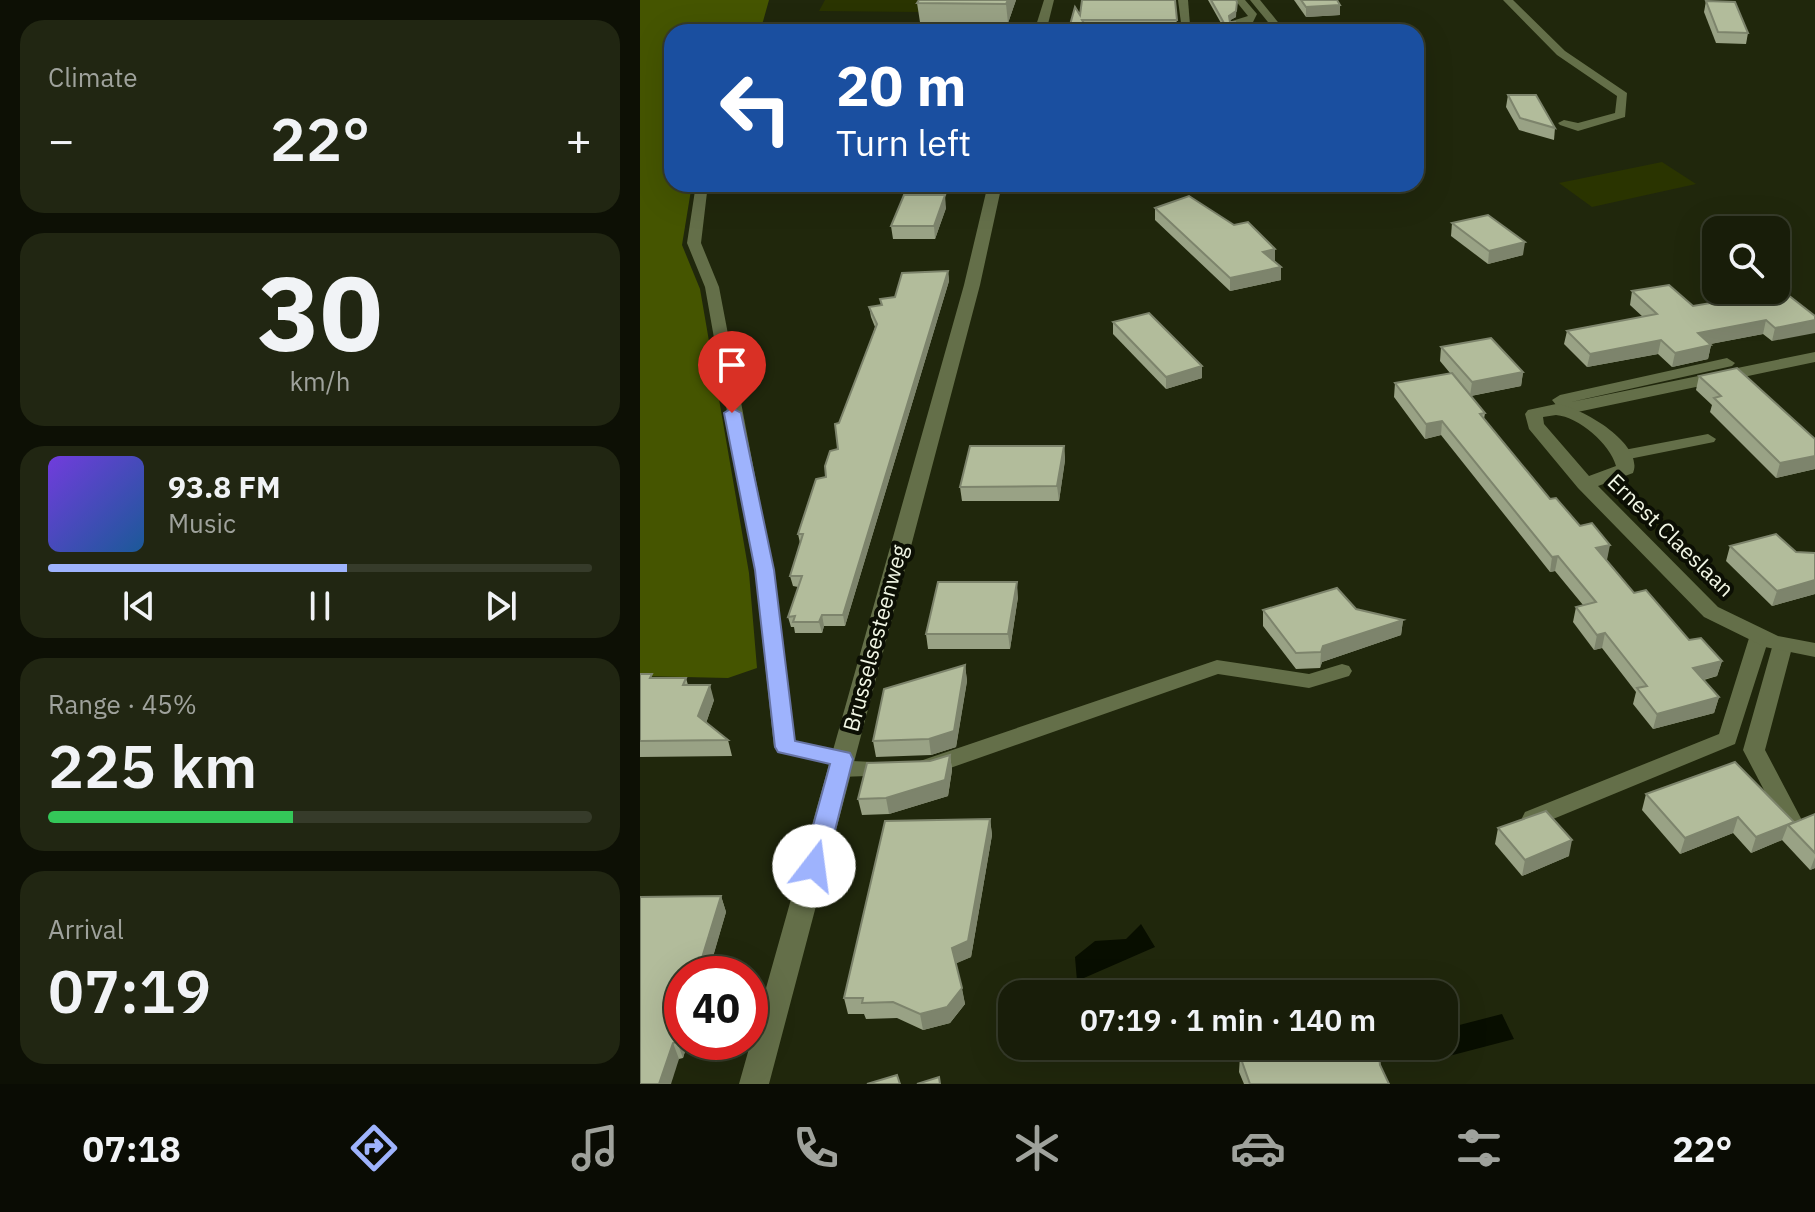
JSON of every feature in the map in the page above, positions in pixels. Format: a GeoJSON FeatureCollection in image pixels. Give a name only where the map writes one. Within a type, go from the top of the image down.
{"type":"FeatureCollection","features":[{"type":"Feature","properties":{"kind":"street"},"geometry":{"type":"LineString","coordinates":[[1042,24],[1049,0]]}},
{"type":"Feature","properties":{"kind":"street","name":"Brusselsesteenweg"},"geometry":{"type":"LineString","coordinates":[[754,1084],[972,285],[993,192]]}},
{"type":"Feature","properties":{"kind":"street","name":"Ernest Claeslaan"},"geometry":{"type":"LineString","coordinates":[[1585,484],[1626,469],[1624,455],[1585,415],[1568,409],[1534,414],[1535,425],[1585,484],[1711,612],[1783,644],[1815,650]]}},
{"type":"Feature","properties":{"kind":"lane"},"geometry":{"type":"LineString","coordinates":[[1183,0],[1186,23]]}},
{"type":"Feature","properties":{"kind":"lane"},"geometry":{"type":"LineString","coordinates":[[1236,23],[1253,16],[1240,0]]}},
{"type":"Feature","properties":{"kind":"lane"},"geometry":{"type":"LineString","coordinates":[[1255,0],[1274,24]]}},
{"type":"Feature","properties":{"kind":"lane"},"geometry":{"type":"LineString","coordinates":[[1508,0],[1540,38],[1575,67],[1623,95],[1621,115],[1578,127],[1564,123]]}},
{"type":"Feature","properties":{"kind":"lane"},"geometry":{"type":"LineString","coordinates":[[701,192],[694,243],[712,287],[764,570],[785,747],[841,764],[933,766],[1217,667],[1309,681],[1342,671]]}},
{"type":"Feature","properties":{"kind":"lane"},"geometry":{"type":"LineString","coordinates":[[1727,363],[1560,400],[1568,409],[1815,357]]}},
{"type":"Feature","properties":{"kind":"lane"},"geometry":{"type":"LineString","coordinates":[[1624,455],[1708,439]]}},
{"type":"Feature","properties":{"kind":"lane"},"geometry":{"type":"LineString","coordinates":[[1533,818],[1728,739],[1760,635]]}},
{"type":"Feature","properties":{"kind":"lane"},"geometry":{"type":"LineString","coordinates":[[1783,644],[1754,750],[1794,826]]}},
{"type":"Feature","properties":{"kind":"green space"},"geometry":{"type":"Polygon","coordinates":[[[640,0],[769,0],[762,24],[664,24],[664,192],[691,192],[682,245],[700,289],[749,573],[757,668],[728,678],[640,676],[640,0]]]}},
{"type":"Feature","properties":{"kind":"green space"},"geometry":{"type":"Polygon","coordinates":[[[825,0],[925,0],[931,9],[918,12],[819,11],[825,0]]]}},
{"type":"Feature","properties":{"kind":"green space"},"geometry":{"type":"Polygon","coordinates":[[[1662,162],[1696,184],[1592,207],[1559,183],[1662,162]]]}},
{"type":"Feature","properties":{"kind":"shaded area"},"geometry":{"type":"Polygon","coordinates":[[[1141,924],[1155,947],[1077,980],[1075,957],[1095,941],[1126,939],[1141,924]]]}},
{"type":"Feature","properties":{"kind":"shaded area"},"geometry":{"type":"Polygon","coordinates":[[[1502,1014],[1514,1039],[1458,1054],[1458,1025],[1502,1014]]]}},
{"type":"Feature","properties":{"kind":"building"},"geometry":{"type":"Polygon","coordinates":[[[919,0],[1008,0],[1006,4],[917,3],[919,0]]]}},
{"type":"Feature","properties":{"kind":"building"},"geometry":{"type":"Polygon","coordinates":[[[1082,0],[1175,0],[1177,20],[1082,20],[1084,24],[1070,24],[1075,7],[1080,15],[1082,0]]]}},
{"type":"Feature","properties":{"kind":"building"},"geometry":{"type":"Polygon","coordinates":[[[1211,0],[1236,0],[1236,11],[1229,16],[1230,22],[1235,24],[1224,24],[1211,0]]]}},
{"type":"Feature","properties":{"kind":"building"},"geometry":{"type":"Polygon","coordinates":[[[1301,0],[1337,0],[1340,5],[1306,7],[1301,0]]]}},
{"type":"Feature","properties":{"kind":"building"},"geometry":{"type":"Polygon","coordinates":[[[1706,1],[1735,2],[1748,33],[1718,32],[1706,1]]]}},
{"type":"Feature","properties":{"kind":"building"},"geometry":{"type":"Polygon","coordinates":[[[1508,95],[1536,95],[1555,128],[1520,118],[1508,95]]]}},
{"type":"Feature","properties":{"kind":"building"},"geometry":{"type":"Polygon","coordinates":[[[904,195],[945,195],[934,226],[891,226],[904,195]]]}},
{"type":"Feature","properties":{"kind":"building"},"geometry":{"type":"Polygon","coordinates":[[[1189,196],[1234,225],[1248,222],[1275,249],[1263,252],[1281,267],[1230,278],[1155,208],[1189,196]]]}},
{"type":"Feature","properties":{"kind":"building"},"geometry":{"type":"Polygon","coordinates":[[[1488,215],[1525,242],[1489,251],[1452,223],[1488,215]]]}},
{"type":"Feature","properties":{"kind":"building"},"geometry":{"type":"Polygon","coordinates":[[[948,271],[843,615],[822,615],[819,622],[793,622],[795,616],[788,617],[802,576],[790,576],[803,534],[798,534],[816,479],[826,477],[825,466],[830,451],[838,449],[835,424],[839,423],[877,324],[869,307],[882,305],[880,299],[895,297],[902,273],[948,271]]]}},
{"type":"Feature","properties":{"kind":"building"},"geometry":{"type":"Polygon","coordinates":[[[1669,285],[1693,306],[1790,304],[1790,296],[1815,316],[1815,320],[1775,328],[1766,320],[1698,333],[1711,345],[1675,353],[1661,340],[1590,354],[1567,331],[1657,314],[1632,291],[1669,285]]]}},
{"type":"Feature","properties":{"kind":"building"},"geometry":{"type":"Polygon","coordinates":[[[1149,313],[1202,366],[1166,377],[1113,322],[1149,313]]]}},
{"type":"Feature","properties":{"kind":"building"},"geometry":{"type":"Polygon","coordinates":[[[1491,338],[1523,372],[1472,382],[1441,347],[1491,338]]]}},
{"type":"Feature","properties":{"kind":"building"},"geometry":{"type":"Polygon","coordinates":[[[1737,368],[1815,439],[1815,456],[1780,463],[1714,398],[1721,396],[1699,376],[1737,368]]]}},
{"type":"Feature","properties":{"kind":"building"},"geometry":{"type":"Polygon","coordinates":[[[1452,373],[1485,413],[1480,414],[1550,499],[1556,498],[1580,526],[1592,523],[1610,545],[1596,548],[1634,593],[1646,590],[1689,640],[1701,638],[1722,661],[1693,668],[1719,697],[1657,714],[1637,688],[1647,686],[1605,633],[1597,635],[1576,607],[1596,602],[1558,556],[1552,557],[1442,421],[1426,424],[1395,383],[1452,373]]]}},
{"type":"Feature","properties":{"kind":"building"},"geometry":{"type":"Polygon","coordinates":[[[970,446],[1064,446],[1057,486],[960,487],[970,446]]]}},
{"type":"Feature","properties":{"kind":"building"},"geometry":{"type":"Polygon","coordinates":[[[1776,534],[1796,552],[1815,553],[1815,580],[1777,591],[1730,546],[1776,534]]]}},
{"type":"Feature","properties":{"kind":"building"},"geometry":{"type":"Polygon","coordinates":[[[938,582],[1017,582],[1008,634],[926,634],[938,582]]]}},
{"type":"Feature","properties":{"kind":"building"},"geometry":{"type":"Polygon","coordinates":[[[1337,588],[1356,609],[1403,620],[1323,646],[1321,652],[1296,653],[1263,610],[1337,588]]]}},
{"type":"Feature","properties":{"kind":"building"},"geometry":{"type":"Polygon","coordinates":[[[965,665],[954,731],[929,739],[873,741],[884,689],[965,665]]]}},
{"type":"Feature","properties":{"kind":"building"},"geometry":{"type":"Polygon","coordinates":[[[640,674],[652,674],[650,678],[686,678],[683,685],[710,685],[698,716],[728,740],[640,741],[640,674]]]}},
{"type":"Feature","properties":{"kind":"building"},"geometry":{"type":"Polygon","coordinates":[[[950,755],[945,780],[886,798],[858,799],[867,763],[930,761],[950,755]]]}},
{"type":"Feature","properties":{"kind":"building"},"geometry":{"type":"Polygon","coordinates":[[[1735,762],[1794,822],[1756,837],[1738,817],[1685,838],[1646,794],[1735,762]]]}},
{"type":"Feature","properties":{"kind":"building"},"geometry":{"type":"Polygon","coordinates":[[[1546,811],[1572,840],[1525,860],[1498,828],[1546,811]]]}},
{"type":"Feature","properties":{"kind":"building"},"geometry":{"type":"Polygon","coordinates":[[[1815,814],[1815,853],[1788,825],[1815,814]]]}},
{"type":"Feature","properties":{"kind":"building"},"geometry":{"type":"Polygon","coordinates":[[[990,819],[968,941],[952,948],[962,988],[947,1007],[920,1014],[893,1002],[862,1003],[863,998],[844,998],[885,821],[990,819]]]}},
{"type":"Feature","properties":{"kind":"building"},"geometry":{"type":"Polygon","coordinates":[[[721,896],[703,956],[664,956],[664,1060],[667,1060],[659,1084],[640,1084],[640,897],[721,896]]]}},
{"type":"Feature","properties":{"kind":"building"},"geometry":{"type":"Polygon","coordinates":[[[1241,1060],[1379,1060],[1389,1084],[1250,1084],[1241,1060]]]}},
{"type":"Feature","properties":{"kind":"building"},"geometry":{"type":"Polygon","coordinates":[[[897,1075],[900,1084],[867,1084],[897,1075]]]}},
{"type":"Feature","properties":{"kind":"building"},"geometry":{"type":"Polygon","coordinates":[[[939,1077],[940,1084],[917,1084],[939,1077]]]}},
{"type":"Feature","properties":{"kind":"route"},"geometry":{"type":"LineString","coordinates":[[732,413],[764,570],[785,747],[843,759],[814,866]]}}]}
